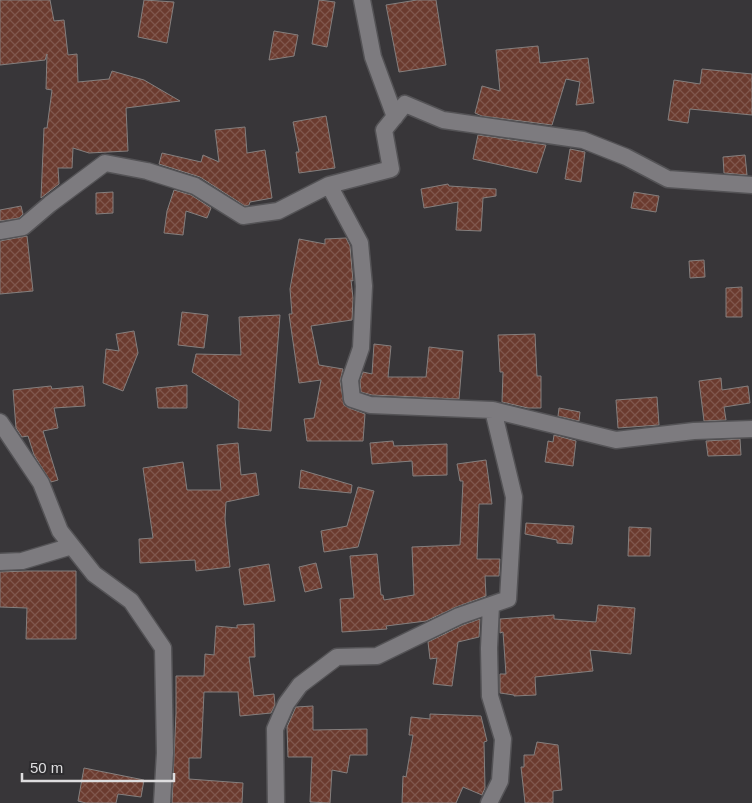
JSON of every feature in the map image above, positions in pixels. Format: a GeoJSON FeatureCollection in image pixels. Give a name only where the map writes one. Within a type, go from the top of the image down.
{"type":"FeatureCollection","features":[{"type":"Feature","properties":{"kind":"street"},"geometry":{"type":"LineString","coordinates":[[362,0],[373,57],[395,117]]}},
{"type":"Feature","properties":{"kind":"street"},"geometry":{"type":"LineString","coordinates":[[0,231],[23,227],[50,204],[105,163],[147,171],[195,186],[243,216],[278,211],[328,185],[391,168],[384,130],[405,104],[443,120],[583,140],[626,157],[668,179],[752,185]]}},
{"type":"Feature","properties":{"kind":"street"},"geometry":{"type":"LineString","coordinates":[[328,185],[360,243],[364,286],[361,348],[350,380],[352,399],[370,405],[493,410],[616,440],[694,431],[752,429]]}},
{"type":"Feature","properties":{"kind":"street"},"geometry":{"type":"LineString","coordinates":[[276,803],[275,729],[286,704],[300,685],[337,657],[377,656],[459,616],[508,599],[514,497],[493,410]]}},
{"type":"Feature","properties":{"kind":"street"},"geometry":{"type":"LineString","coordinates":[[0,422],[40,483],[60,531],[94,574],[131,600],[163,648],[165,754],[162,803]]}},
{"type":"Feature","properties":{"kind":"street"},"geometry":{"type":"LineString","coordinates":[[0,562],[22,561],[72,546]]}},
{"type":"Feature","properties":{"kind":"street"},"geometry":{"type":"LineString","coordinates":[[489,803],[500,781],[502,739],[490,696],[489,648],[491,605]]}},
{"type":"Feature","properties":{"kind":"building"},"geometry":{"type":"Polygon","coordinates":[[[0,0],[50,0],[54,21],[64,20],[68,55],[77,54],[78,82],[109,79],[112,71],[144,80],[180,101],[126,108],[128,151],[89,153],[73,148],[72,168],[58,168],[59,184],[41,198],[44,128],[47,128],[52,90],[46,89],[47,54],[45,60],[0,65],[0,0]]]}},
{"type":"Feature","properties":{"kind":"building"},"geometry":{"type":"Polygon","coordinates":[[[144,0],[174,2],[167,43],[138,37],[144,0]]]}},
{"type":"Feature","properties":{"kind":"building"},"geometry":{"type":"Polygon","coordinates":[[[319,0],[335,2],[327,47],[312,44],[319,0]]]}},
{"type":"Feature","properties":{"kind":"building"},"geometry":{"type":"Polygon","coordinates":[[[417,0],[436,0],[446,65],[399,72],[386,5],[417,0]]]}},
{"type":"Feature","properties":{"kind":"building"},"geometry":{"type":"Polygon","coordinates":[[[274,31],[298,35],[294,56],[269,60],[274,31]]]}},
{"type":"Feature","properties":{"kind":"building"},"geometry":{"type":"Polygon","coordinates":[[[538,46],[540,63],[588,58],[594,103],[576,105],[580,82],[566,79],[552,125],[482,116],[475,113],[482,86],[500,91],[496,50],[538,46]]]}},
{"type":"Feature","properties":{"kind":"building"},"geometry":{"type":"Polygon","coordinates":[[[702,69],[752,74],[752,115],[690,109],[688,123],[668,120],[674,80],[700,84],[702,69]]]}},
{"type":"Feature","properties":{"kind":"building"},"geometry":{"type":"Polygon","coordinates":[[[326,116],[335,168],[299,173],[296,152],[299,152],[293,122],[326,116]]]}},
{"type":"Feature","properties":{"kind":"building"},"geometry":{"type":"Polygon","coordinates":[[[245,127],[247,153],[265,150],[272,198],[250,202],[249,205],[245,206],[200,177],[159,164],[162,153],[201,162],[203,155],[219,162],[215,130],[245,127]]]}},
{"type":"Feature","properties":{"kind":"building"},"geometry":{"type":"Polygon","coordinates":[[[478,135],[546,145],[537,173],[473,159],[478,135]]]}},
{"type":"Feature","properties":{"kind":"building"},"geometry":{"type":"Polygon","coordinates":[[[570,149],[585,152],[581,182],[565,179],[570,149]]]}},
{"type":"Feature","properties":{"kind":"building"},"geometry":{"type":"Polygon","coordinates":[[[745,155],[747,175],[724,173],[723,157],[745,155]]]}},
{"type":"Feature","properties":{"kind":"building"},"geometry":{"type":"Polygon","coordinates":[[[448,184],[449,186],[496,189],[496,196],[483,198],[481,231],[456,230],[458,202],[424,208],[421,189],[448,184]]]}},
{"type":"Feature","properties":{"kind":"building"},"geometry":{"type":"Polygon","coordinates":[[[174,190],[191,195],[211,208],[207,218],[186,211],[183,235],[164,233],[167,211],[174,190]]]}},
{"type":"Feature","properties":{"kind":"building"},"geometry":{"type":"Polygon","coordinates":[[[113,192],[113,213],[96,214],[96,193],[113,192]]]}},
{"type":"Feature","properties":{"kind":"building"},"geometry":{"type":"Polygon","coordinates":[[[634,192],[659,196],[656,212],[631,208],[634,192]]]}},
{"type":"Feature","properties":{"kind":"building"},"geometry":{"type":"Polygon","coordinates":[[[21,206],[23,214],[19,218],[0,221],[0,210],[21,206]]]}},
{"type":"Feature","properties":{"kind":"building"},"geometry":{"type":"Polygon","coordinates":[[[27,236],[33,291],[0,294],[0,241],[27,236]]]}},
{"type":"Feature","properties":{"kind":"building"},"geometry":{"type":"Polygon","coordinates":[[[346,238],[350,246],[353,281],[351,280],[353,298],[352,320],[311,326],[319,365],[343,369],[340,381],[344,405],[365,414],[363,441],[307,441],[304,419],[314,418],[321,380],[299,383],[289,314],[292,314],[290,289],[299,239],[325,244],[325,239],[346,238]]]}},
{"type":"Feature","properties":{"kind":"building"},"geometry":{"type":"Polygon","coordinates":[[[704,260],[705,277],[690,278],[689,261],[704,260]]]}},
{"type":"Feature","properties":{"kind":"building"},"geometry":{"type":"Polygon","coordinates":[[[742,287],[742,317],[726,317],[726,288],[742,287]]]}},
{"type":"Feature","properties":{"kind":"building"},"geometry":{"type":"Polygon","coordinates":[[[182,312],[208,315],[204,348],[178,345],[182,312]]]}},
{"type":"Feature","properties":{"kind":"building"},"geometry":{"type":"Polygon","coordinates":[[[280,315],[271,431],[238,428],[239,401],[192,372],[196,354],[241,355],[239,317],[280,315]]]}},
{"type":"Feature","properties":{"kind":"building"},"geometry":{"type":"Polygon","coordinates":[[[134,331],[138,353],[123,391],[103,383],[106,349],[119,351],[116,334],[134,331]]]}},
{"type":"Feature","properties":{"kind":"building"},"geometry":{"type":"Polygon","coordinates":[[[535,334],[537,376],[541,376],[541,408],[528,408],[502,402],[503,372],[500,372],[498,335],[535,334]]]}},
{"type":"Feature","properties":{"kind":"building"},"geometry":{"type":"Polygon","coordinates":[[[374,344],[391,346],[388,377],[426,377],[429,347],[463,351],[459,399],[372,395],[361,392],[360,381],[363,372],[372,374],[374,344]]]}},
{"type":"Feature","properties":{"kind":"building"},"geometry":{"type":"Polygon","coordinates":[[[721,378],[722,390],[748,386],[750,403],[724,407],[726,420],[704,421],[699,381],[721,378]]]}},
{"type":"Feature","properties":{"kind":"building"},"geometry":{"type":"Polygon","coordinates":[[[187,385],[187,408],[158,408],[156,388],[187,385]]]}},
{"type":"Feature","properties":{"kind":"building"},"geometry":{"type":"Polygon","coordinates":[[[51,386],[52,389],[83,386],[85,406],[54,408],[58,428],[43,431],[58,480],[51,482],[34,455],[28,436],[22,437],[16,428],[13,390],[51,386]]]}},
{"type":"Feature","properties":{"kind":"building"},"geometry":{"type":"Polygon","coordinates":[[[657,397],[659,425],[618,428],[616,400],[657,397]]]}},
{"type":"Feature","properties":{"kind":"building"},"geometry":{"type":"Polygon","coordinates":[[[559,408],[580,412],[579,421],[558,416],[559,408]]]}},
{"type":"Feature","properties":{"kind":"building"},"geometry":{"type":"Polygon","coordinates":[[[554,435],[576,441],[573,466],[545,462],[548,441],[553,442],[554,435]]]}},
{"type":"Feature","properties":{"kind":"building"},"geometry":{"type":"Polygon","coordinates":[[[740,439],[741,455],[708,456],[706,441],[740,439]]]}},
{"type":"Feature","properties":{"kind":"building"},"geometry":{"type":"Polygon","coordinates":[[[393,441],[394,446],[447,444],[447,475],[413,476],[412,461],[372,464],[370,443],[393,441]]]}},
{"type":"Feature","properties":{"kind":"building"},"geometry":{"type":"Polygon","coordinates":[[[238,443],[241,475],[256,473],[259,495],[226,502],[225,519],[230,567],[196,571],[195,560],[140,563],[139,539],[153,538],[143,468],[183,462],[187,490],[221,490],[217,445],[238,443]]]}},
{"type":"Feature","properties":{"kind":"building"},"geometry":{"type":"Polygon","coordinates":[[[486,460],[492,504],[479,504],[477,559],[500,559],[499,576],[485,576],[486,596],[426,621],[386,626],[387,629],[342,632],[340,599],[354,598],[350,556],[377,554],[381,595],[383,595],[384,600],[414,595],[412,547],[460,545],[463,481],[460,481],[457,464],[486,460]]]}},
{"type":"Feature","properties":{"kind":"building"},"geometry":{"type":"Polygon","coordinates":[[[301,470],[352,485],[351,493],[299,488],[301,470]]]}},
{"type":"Feature","properties":{"kind":"building"},"geometry":{"type":"Polygon","coordinates":[[[358,487],[374,491],[358,547],[324,552],[321,531],[347,526],[358,487]]]}},
{"type":"Feature","properties":{"kind":"building"},"geometry":{"type":"Polygon","coordinates":[[[526,523],[574,526],[572,544],[557,543],[557,540],[525,534],[526,523]]]}},
{"type":"Feature","properties":{"kind":"building"},"geometry":{"type":"Polygon","coordinates":[[[629,527],[651,528],[650,556],[628,556],[629,527]]]}},
{"type":"Feature","properties":{"kind":"building"},"geometry":{"type":"Polygon","coordinates":[[[316,563],[322,588],[305,592],[299,567],[316,563]]]}},
{"type":"Feature","properties":{"kind":"building"},"geometry":{"type":"Polygon","coordinates":[[[269,564],[275,601],[244,605],[239,569],[269,564]]]}},
{"type":"Feature","properties":{"kind":"building"},"geometry":{"type":"Polygon","coordinates":[[[76,571],[76,639],[26,639],[27,608],[0,607],[0,572],[76,571]]]}},
{"type":"Feature","properties":{"kind":"building"},"geometry":{"type":"Polygon","coordinates":[[[598,605],[635,608],[631,654],[590,650],[593,671],[535,677],[536,695],[514,696],[500,693],[500,674],[506,674],[503,632],[500,633],[500,619],[554,615],[554,619],[596,622],[598,605]]]}},
{"type":"Feature","properties":{"kind":"building"},"geometry":{"type":"Polygon","coordinates":[[[480,619],[479,637],[458,642],[452,686],[433,684],[437,658],[430,659],[428,642],[480,619]]]}},
{"type":"Feature","properties":{"kind":"building"},"geometry":{"type":"Polygon","coordinates":[[[254,624],[255,657],[249,657],[254,696],[274,694],[275,705],[271,713],[240,716],[238,692],[204,692],[201,758],[189,758],[189,779],[243,783],[242,803],[172,803],[176,676],[204,676],[205,654],[214,655],[216,626],[237,628],[237,625],[254,624]]]}},
{"type":"Feature","properties":{"kind":"building"},"geometry":{"type":"Polygon","coordinates":[[[313,706],[313,730],[367,729],[367,755],[350,755],[347,773],[332,770],[330,803],[310,802],[312,757],[288,757],[287,727],[295,709],[296,707],[313,706]]]}},
{"type":"Feature","properties":{"kind":"building"},"geometry":{"type":"Polygon","coordinates":[[[430,714],[481,716],[487,741],[484,742],[485,788],[482,795],[463,787],[456,803],[402,803],[403,776],[406,777],[413,735],[409,735],[411,717],[430,719],[430,714]]]}},
{"type":"Feature","properties":{"kind":"building"},"geometry":{"type":"Polygon","coordinates":[[[537,742],[558,745],[562,790],[553,791],[553,803],[525,803],[521,767],[524,767],[524,755],[534,755],[537,742]]]}},
{"type":"Feature","properties":{"kind":"building"},"geometry":{"type":"Polygon","coordinates":[[[84,768],[144,780],[141,797],[118,794],[116,803],[86,803],[78,801],[84,768]]]}}]}
